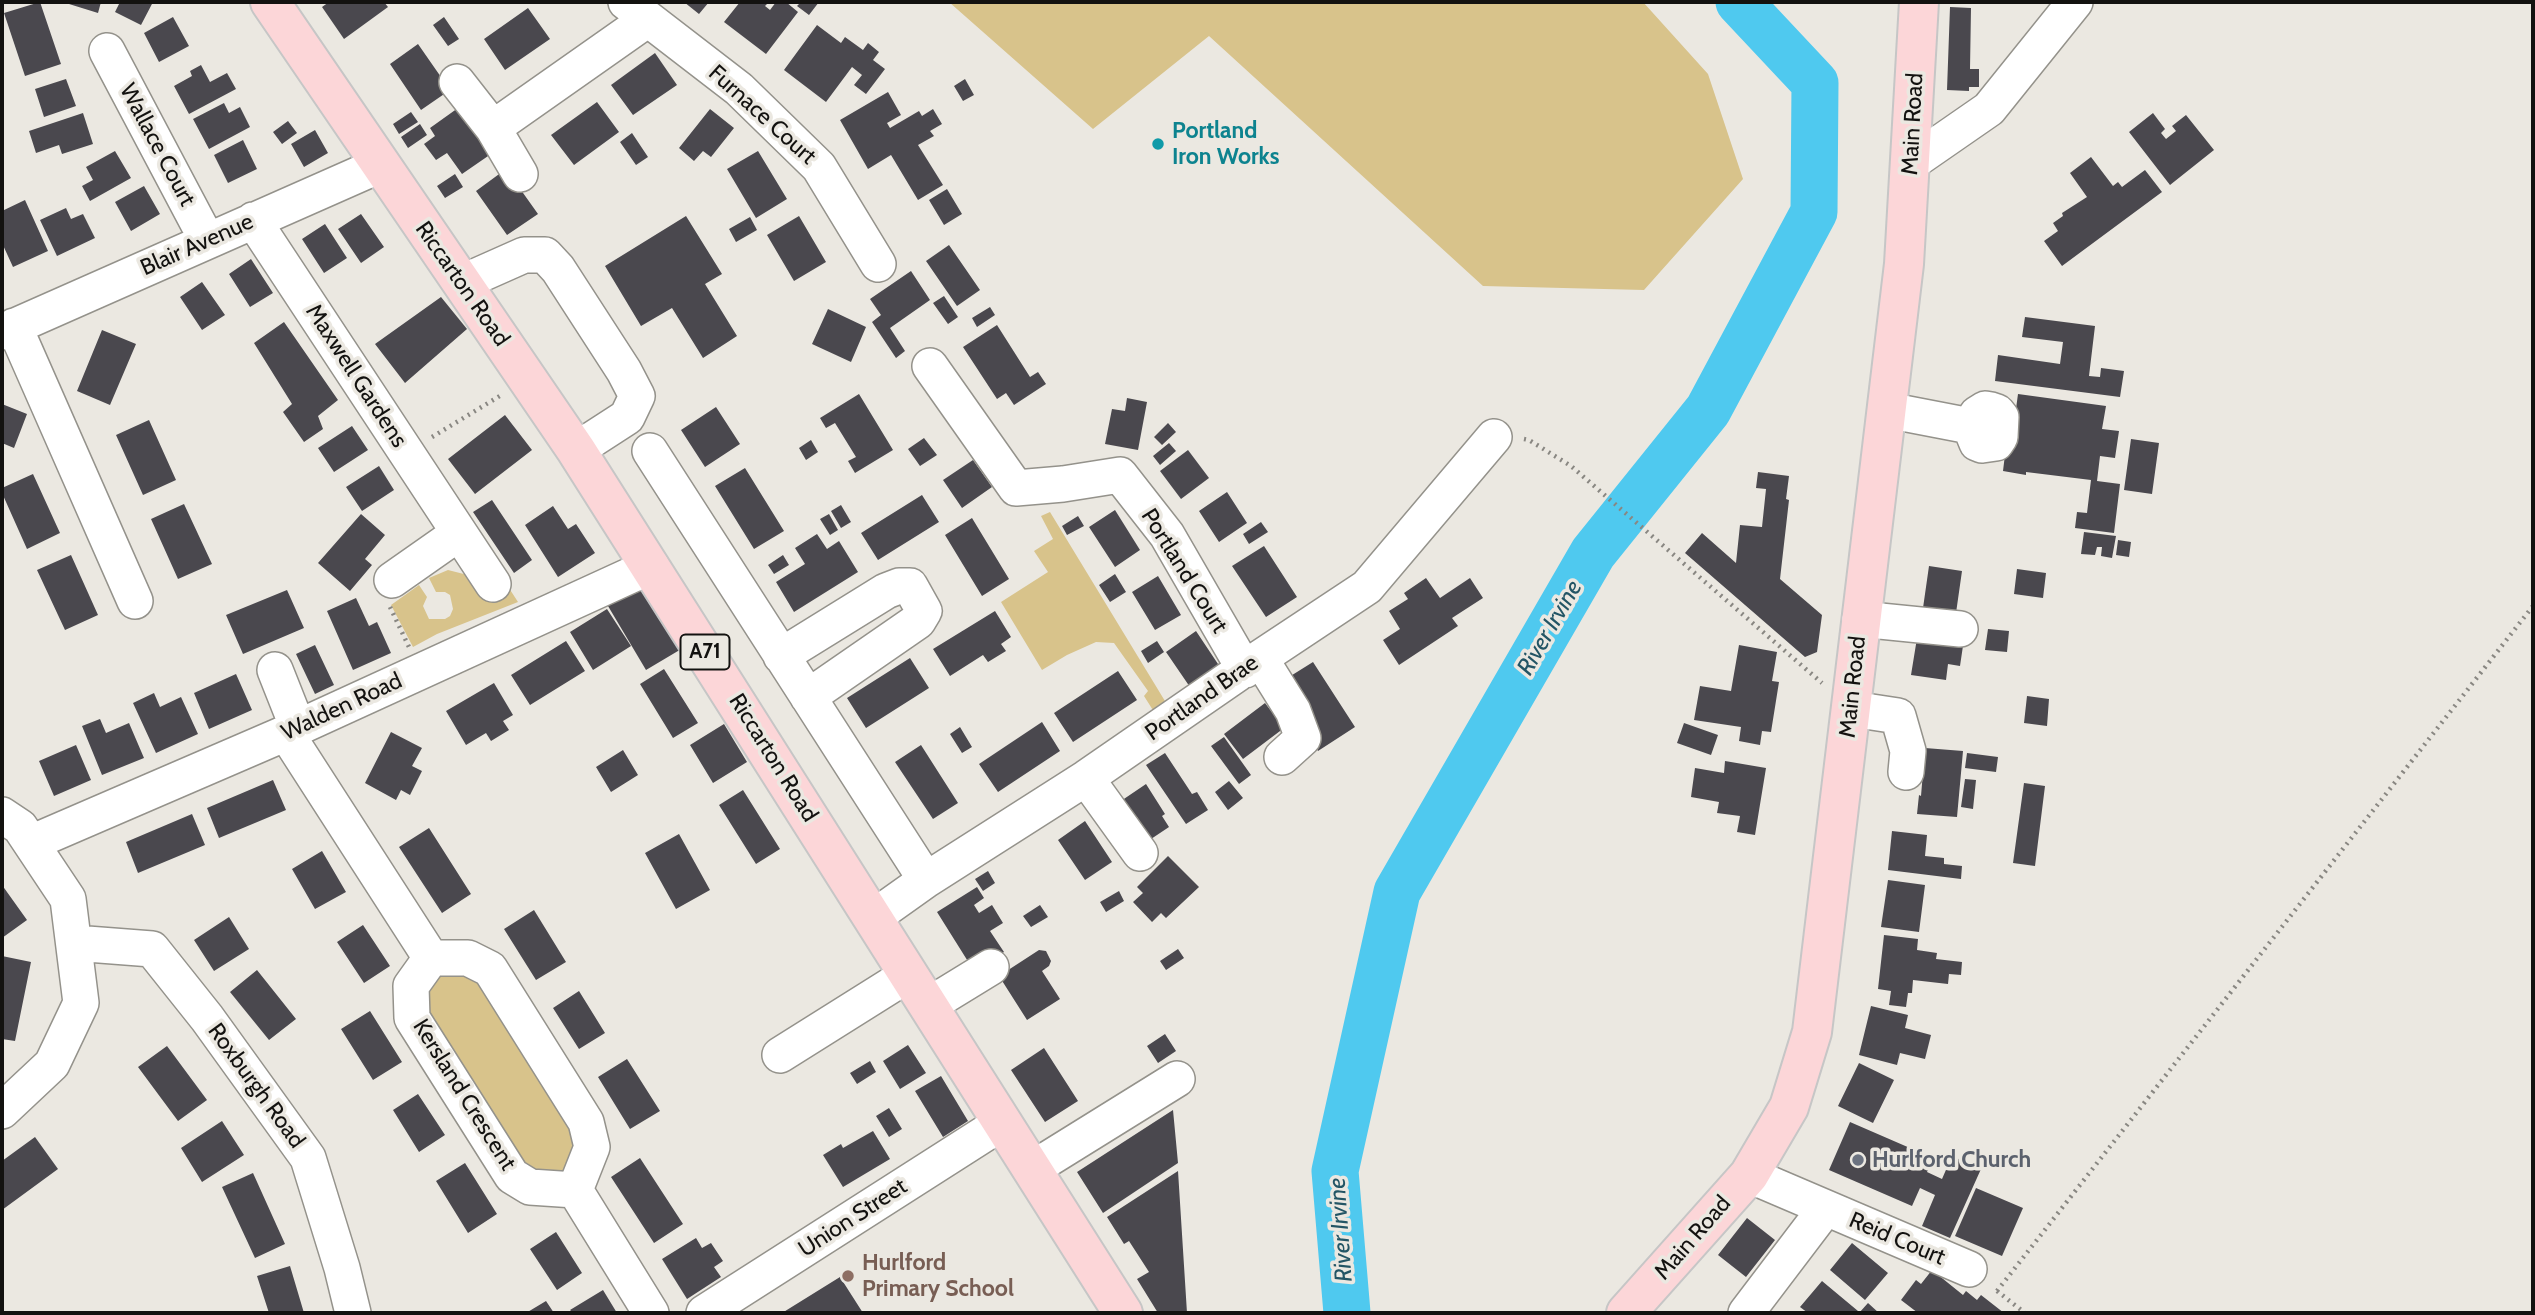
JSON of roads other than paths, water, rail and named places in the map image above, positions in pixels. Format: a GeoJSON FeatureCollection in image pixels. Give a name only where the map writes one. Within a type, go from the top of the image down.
{"type":"FeatureCollection","features":[{"type":"Feature","properties":{"kind":"main road","name":"Riccarton Road"},"geometry":{"type":"LineString","coordinates":[[270,2],[576,450],[1123,1313]]}},
{"type":"Feature","properties":{"kind":"main road","name":"Main Road"},"geometry":{"type":"LineString","coordinates":[[1626,1313],[1749,1175],[1789,1107],[1812,1032],[1904,264],[1919,2]]}},
{"type":"Feature","properties":{"kind":"street"},"geometry":{"type":"LineString","coordinates":[[1911,163],[1989,109],[2075,2]]}},
{"type":"Feature","properties":{"kind":"street","name":"Furnace Court"},"geometry":{"type":"LineString","coordinates":[[492,128],[637,10],[739,89],[819,167],[878,264]]}},
{"type":"Feature","properties":{"kind":"street","name":"Wallace Court"},"geometry":{"type":"LineString","coordinates":[[107,51],[208,240]]}},
{"type":"Feature","properties":{"kind":"street"},"geometry":{"type":"LineString","coordinates":[[457,82],[492,128],[520,174]]}},
{"type":"Feature","properties":{"kind":"street","name":"Blair Avenue"},"geometry":{"type":"LineString","coordinates":[[135,601],[8,329],[380,165]]}},
{"type":"Feature","properties":{"kind":"street","name":"Maxwell Gardens"},"geometry":{"type":"LineString","coordinates":[[253,220],[493,584]]}},
{"type":"Feature","properties":{"kind":"street"},"geometry":{"type":"LineString","coordinates":[[461,283],[524,255],[545,255],[558,269],[624,370],[637,396],[627,417],[576,450]]}},
{"type":"Feature","properties":{"kind":"street","name":"Portland Court"},"geometry":{"type":"LineString","coordinates":[[930,366],[1016,488],[1119,475],[1167,535],[1253,664]]}},
{"type":"Feature","properties":{"kind":"street"},"geometry":{"type":"LineString","coordinates":[[1886,410],[1970,426]]}},
{"type":"Feature","properties":{"kind":"street","name":"Portland Brae"},"geometry":{"type":"LineString","coordinates":[[874,917],[926,880],[1086,778],[1367,587],[1494,437]]}},
{"type":"Feature","properties":{"kind":"street"},"geometry":{"type":"LineString","coordinates":[[650,451],[926,880]]}},
{"type":"Feature","properties":{"kind":"street"},"geometry":{"type":"LineString","coordinates":[[392,580],[459,533]]}},
{"type":"Feature","properties":{"kind":"street","name":"Walden Road"},"geometry":{"type":"LineString","coordinates":[[31,843],[292,731],[651,566]]}},
{"type":"Feature","properties":{"kind":"street"},"geometry":{"type":"LineString","coordinates":[[781,656],[886,591],[899,586],[910,586],[924,611],[918,621],[808,697]]}},
{"type":"Feature","properties":{"kind":"street"},"geometry":{"type":"LineString","coordinates":[[1860,619],[1960,629]]}},
{"type":"Feature","properties":{"kind":"street"},"geometry":{"type":"LineString","coordinates":[[1253,664],[1293,711],[1303,738],[1282,757]]}},
{"type":"Feature","properties":{"kind":"street"},"geometry":{"type":"LineString","coordinates":[[275,670],[292,731],[431,958],[468,958],[490,969],[586,1122],[592,1147],[575,1189],[652,1313]]}},
{"type":"Feature","properties":{"kind":"street"},"geometry":{"type":"LineString","coordinates":[[1852,709],[1898,716],[1908,751],[1906,772]]}},
{"type":"Feature","properties":{"kind":"street"},"geometry":{"type":"LineString","coordinates":[[1086,778],[1140,853]]}},
{"type":"Feature","properties":{"kind":"street"},"geometry":{"type":"LineString","coordinates":[[2,816],[20,827],[68,899],[81,1003],[52,1064],[2,1111]]}},
{"type":"Feature","properties":{"kind":"street","name":"Roxburgh Road"},"geometry":{"type":"LineString","coordinates":[[74,943],[152,949],[207,1018],[307,1158],[342,1268],[353,1313]]}},
{"type":"Feature","properties":{"kind":"street","name":"Kersland Crescent"},"geometry":{"type":"LineString","coordinates":[[431,958],[411,986],[412,1018],[512,1176],[530,1187],[575,1189]]}},
{"type":"Feature","properties":{"kind":"street"},"geometry":{"type":"LineString","coordinates":[[780,1055],[919,990],[991,967]]}},
{"type":"Feature","properties":{"kind":"street"},"geometry":{"type":"LineString","coordinates":[[1032,1169],[1177,1079]]}},
{"type":"Feature","properties":{"kind":"street","name":"Union Street"},"geometry":{"type":"LineString","coordinates":[[704,1313],[1003,1122]]}},
{"type":"Feature","properties":{"kind":"street","name":"Reid Court"},"geometry":{"type":"LineString","coordinates":[[1749,1175],[1969,1269]]}},
{"type":"Feature","properties":{"kind":"street","name":"Reid Court"},"geometry":{"type":"LineString","coordinates":[[1746,1313],[1825,1209]]}},
{"type":"Feature","properties":{"kind":"waterway","name":"River Irvine"},"geometry":{"type":"LineString","coordinates":[[1347,1313],[1335,1171],[1397,892],[1593,553],[1708,410],[1814,212],[1815,83],[1739,2]]}},
{"type":"Feature","properties":{"kind":"place","name":"Portland Iron Works"},"geometry":{"type":"Point","coordinates":[1158,144]}},
{"type":"Feature","properties":{"kind":"place","name":"Hurlford Church"},"geometry":{"type":"Point","coordinates":[1858,1160]}},
{"type":"Feature","properties":{"kind":"place","name":"Hurlford Primary School"},"geometry":{"type":"Point","coordinates":[848,1276]}}]}
